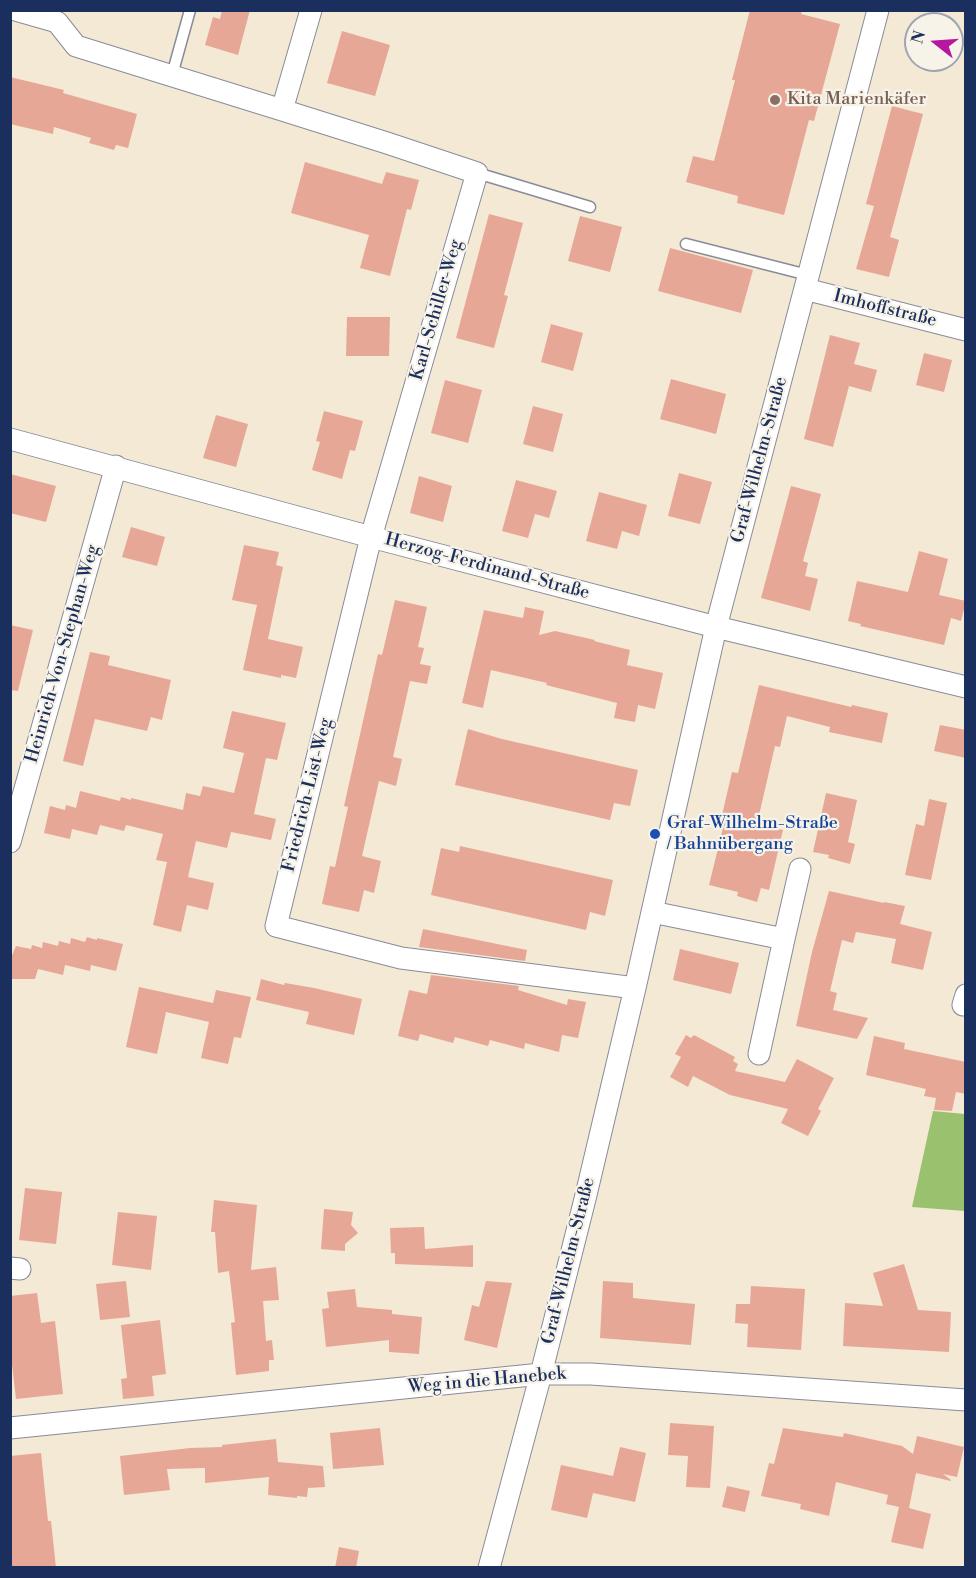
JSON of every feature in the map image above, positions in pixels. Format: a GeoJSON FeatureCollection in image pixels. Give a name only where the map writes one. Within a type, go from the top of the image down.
{"type":"FeatureCollection","features":[{"type":"Feature","properties":{"kind":"street"},"geometry":{"type":"LineString","coordinates":[[15,10],[57,22],[76,46],[477,173]]}},
{"type":"Feature","properties":{"kind":"street"},"geometry":{"type":"LineString","coordinates":[[282,110],[312,10]]}},
{"type":"Feature","properties":{"kind":"street","name":"Graf-Wilhelm-Straße"},"geometry":{"type":"LineString","coordinates":[[489,1568],[541,1374],[635,988],[717,627],[878,10]]}},
{"type":"Feature","properties":{"kind":"street","name":"Karl-Schiller-Weg"},"geometry":{"type":"LineString","coordinates":[[371,537],[477,173]]}},
{"type":"Feature","properties":{"kind":"street","name":"Imhoffstraße"},"geometry":{"type":"LineString","coordinates":[[807,282],[966,330]]}},
{"type":"Feature","properties":{"kind":"street","name":"Herzog-Ferdinand-Straße"},"geometry":{"type":"LineString","coordinates":[[10,439],[371,537],[717,627],[966,687]]}},
{"type":"Feature","properties":{"kind":"street","name":"Heinrich-Von-Stephan-Weg"},"geometry":{"type":"LineString","coordinates":[[10,842],[116,466]]}},
{"type":"Feature","properties":{"kind":"street","name":"Friedrich-List-Weg"},"geometry":{"type":"LineString","coordinates":[[371,537],[276,926],[401,958],[635,988]]}},
{"type":"Feature","properties":{"kind":"street"},"geometry":{"type":"LineString","coordinates":[[759,1053],[800,870]]}},
{"type":"Feature","properties":{"kind":"street"},"geometry":{"type":"LineString","coordinates":[[652,912],[783,939]]}},
{"type":"Feature","properties":{"kind":"street","name":"Weg in die Hanebek"},"geometry":{"type":"LineString","coordinates":[[10,1428],[541,1374],[591,1374],[966,1400]]}},
{"type":"Feature","properties":{"kind":"lane"},"geometry":{"type":"LineString","coordinates":[[171,75],[190,10]]}},
{"type":"Feature","properties":{"kind":"lane"},"geometry":{"type":"LineString","coordinates":[[477,173],[590,207]]}},
{"type":"Feature","properties":{"kind":"lane"},"geometry":{"type":"LineString","coordinates":[[686,244],[807,282]]}},
{"type":"Feature","properties":{"kind":"green space"},"geometry":{"type":"Polygon","coordinates":[[[933,1111],[965,1114],[965,1211],[912,1207],[933,1111]]]}},
{"type":"Feature","properties":{"kind":"building"},"geometry":{"type":"Polygon","coordinates":[[[222,10],[250,10],[238,55],[205,45],[213,17],[220,19],[222,10]]]}},
{"type":"Feature","properties":{"kind":"building","name":"Kita Marienkäfer"},"geometry":{"type":"Polygon","coordinates":[[[750,10],[802,10],[801,14],[840,24],[814,121],[809,120],[784,215],[737,203],[738,196],[686,182],[693,156],[714,161],[750,10]]]}},
{"type":"Feature","properties":{"kind":"building"},"geometry":{"type":"Polygon","coordinates":[[[342,31],[390,45],[375,96],[327,83],[342,31]]]}},
{"type":"Feature","properties":{"kind":"building"},"geometry":{"type":"Polygon","coordinates":[[[10,77],[64,90],[63,93],[137,114],[128,148],[116,145],[114,150],[89,143],[91,138],[54,127],[53,134],[10,124],[10,77]]]}},
{"type":"Feature","properties":{"kind":"building"},"geometry":{"type":"Polygon","coordinates":[[[892,106],[923,114],[890,237],[899,240],[889,277],[856,269],[874,206],[866,204],[892,106]]]}},
{"type":"Feature","properties":{"kind":"building"},"geometry":{"type":"Polygon","coordinates":[[[305,162],[382,184],[386,172],[419,180],[411,210],[407,209],[390,276],[360,268],[369,235],[291,213],[305,162]]]}},
{"type":"Feature","properties":{"kind":"building"},"geometry":{"type":"Polygon","coordinates":[[[489,214],[523,223],[504,295],[508,296],[494,348],[456,338],[489,214]]]}},
{"type":"Feature","properties":{"kind":"building"},"geometry":{"type":"Polygon","coordinates":[[[580,216],[622,227],[610,272],[568,261],[580,216]]]}},
{"type":"Feature","properties":{"kind":"building"},"geometry":{"type":"Polygon","coordinates":[[[670,248],[753,270],[741,313],[658,291],[670,248]]]}},
{"type":"Feature","properties":{"kind":"building"},"geometry":{"type":"Polygon","coordinates":[[[347,317],[390,317],[389,356],[346,356],[347,317]]]}},
{"type":"Feature","properties":{"kind":"building"},"geometry":{"type":"Polygon","coordinates":[[[551,324],[583,333],[573,371],[541,362],[551,324]]]}},
{"type":"Feature","properties":{"kind":"building"},"geometry":{"type":"Polygon","coordinates":[[[830,335],[860,343],[854,364],[877,370],[871,392],[849,386],[833,447],[804,439],[830,335]]]}},
{"type":"Feature","properties":{"kind":"building"},"geometry":{"type":"Polygon","coordinates":[[[924,353],[952,360],[944,392],[916,385],[924,353]]]}},
{"type":"Feature","properties":{"kind":"building"},"geometry":{"type":"Polygon","coordinates":[[[671,379],[726,394],[716,434],[660,419],[671,379]]]}},
{"type":"Feature","properties":{"kind":"building"},"geometry":{"type":"Polygon","coordinates":[[[445,380],[482,390],[468,443],[431,433],[445,380]]]}},
{"type":"Feature","properties":{"kind":"building"},"geometry":{"type":"Polygon","coordinates":[[[533,406],[563,414],[553,452],[523,444],[533,406]]]}},
{"type":"Feature","properties":{"kind":"building"},"geometry":{"type":"Polygon","coordinates":[[[324,411],[363,421],[355,451],[350,450],[342,479],[312,470],[320,442],[316,441],[324,411]]]}},
{"type":"Feature","properties":{"kind":"building"},"geometry":{"type":"Polygon","coordinates":[[[216,415],[248,424],[236,467],[203,458],[216,415]]]}},
{"type":"Feature","properties":{"kind":"building"},"geometry":{"type":"Polygon","coordinates":[[[679,473],[712,482],[700,524],[668,516],[679,473]]]}},
{"type":"Feature","properties":{"kind":"building"},"geometry":{"type":"Polygon","coordinates":[[[10,474],[56,486],[46,522],[10,513],[10,474]]]}},
{"type":"Feature","properties":{"kind":"building"},"geometry":{"type":"Polygon","coordinates":[[[419,476],[452,486],[443,522],[410,513],[419,476]]]}},
{"type":"Feature","properties":{"kind":"building"},"geometry":{"type":"Polygon","coordinates":[[[516,480],[557,491],[549,518],[535,514],[528,538],[502,531],[516,480]]]}},
{"type":"Feature","properties":{"kind":"building"},"geometry":{"type":"Polygon","coordinates":[[[791,486],[821,494],[803,561],[808,563],[805,576],[818,579],[810,611],[761,598],[791,486]]]}},
{"type":"Feature","properties":{"kind":"building"},"geometry":{"type":"Polygon","coordinates":[[[599,492],[647,505],[639,536],[622,531],[617,549],[586,541],[599,492]]]}},
{"type":"Feature","properties":{"kind":"building"},"geometry":{"type":"Polygon","coordinates":[[[131,527],[165,537],[157,566],[122,557],[131,527]]]}},
{"type":"Feature","properties":{"kind":"building"},"geometry":{"type":"Polygon","coordinates":[[[244,545],[279,552],[276,565],[283,567],[268,639],[303,647],[296,678],[281,675],[281,678],[243,670],[257,605],[232,600],[244,545]]]}},
{"type":"Feature","properties":{"kind":"building"},"geometry":{"type":"Polygon","coordinates":[[[919,551],[948,559],[939,595],[966,601],[961,621],[951,618],[944,645],[860,626],[861,624],[848,621],[857,581],[908,592],[919,551]]]}},
{"type":"Feature","properties":{"kind":"building"},"geometry":{"type":"Polygon","coordinates":[[[395,600],[427,607],[418,647],[424,648],[420,664],[431,666],[427,684],[410,681],[393,757],[402,759],[396,786],[379,781],[362,856],[381,861],[374,893],[364,890],[359,912],[322,904],[330,866],[335,867],[348,807],[344,806],[378,654],[382,655],[395,600]]]}},
{"type":"Feature","properties":{"kind":"building"},"geometry":{"type":"Polygon","coordinates":[[[525,607],[544,611],[539,635],[555,631],[630,650],[627,665],[663,673],[655,709],[638,705],[635,722],[614,718],[617,703],[491,670],[483,708],[462,703],[484,610],[523,618],[525,607]]]}},
{"type":"Feature","properties":{"kind":"building"},"geometry":{"type":"Polygon","coordinates":[[[10,625],[33,630],[18,691],[10,690],[10,625]]]}},
{"type":"Feature","properties":{"kind":"building"},"geometry":{"type":"Polygon","coordinates":[[[90,652],[110,656],[108,665],[171,680],[162,720],[151,717],[147,731],[95,719],[83,766],[63,761],[90,652]]]}},
{"type":"Feature","properties":{"kind":"building"},"geometry":{"type":"Polygon","coordinates":[[[759,685],[851,707],[852,705],[888,713],[882,743],[829,732],[830,727],[787,716],[780,747],[775,746],[757,824],[783,830],[769,890],[761,888],[757,902],[737,896],[738,892],[709,885],[726,816],[722,815],[732,772],[738,773],[759,685]]]}},
{"type":"Feature","properties":{"kind":"building"},"geometry":{"type":"Polygon","coordinates":[[[232,711],[286,723],[277,760],[266,758],[254,814],[276,819],[271,840],[231,832],[227,848],[196,841],[188,877],[214,883],[208,910],[187,905],[181,932],[153,925],[167,862],[156,860],[163,834],[126,825],[124,831],[100,825],[97,835],[72,829],[70,839],[44,833],[50,806],[65,810],[66,805],[76,808],[80,791],[120,801],[121,797],[131,800],[131,798],[183,810],[186,793],[200,796],[203,786],[234,793],[244,753],[223,748],[232,711]]]}},
{"type":"Feature","properties":{"kind":"building"},"geometry":{"type":"Polygon","coordinates":[[[940,725],[966,730],[966,758],[934,751],[940,725]]]}},
{"type":"Feature","properties":{"kind":"building"},"geometry":{"type":"Polygon","coordinates":[[[468,729],[638,770],[630,806],[614,803],[610,820],[455,785],[468,729]]]}},
{"type":"Feature","properties":{"kind":"building"},"geometry":{"type":"Polygon","coordinates":[[[826,793],[857,800],[848,842],[855,844],[850,864],[828,858],[829,855],[813,852],[826,793]]]}},
{"type":"Feature","properties":{"kind":"building"},"geometry":{"type":"Polygon","coordinates":[[[929,799],[947,803],[931,880],[905,875],[916,824],[924,826],[929,799]]]}},
{"type":"Feature","properties":{"kind":"building"},"geometry":{"type":"Polygon","coordinates":[[[460,846],[613,880],[605,916],[590,912],[586,930],[431,895],[441,848],[459,852],[460,846]]]}},
{"type":"Feature","properties":{"kind":"building"},"geometry":{"type":"Polygon","coordinates":[[[829,891],[905,906],[900,924],[932,932],[923,970],[891,963],[896,939],[856,932],[853,943],[842,940],[830,991],[837,993],[833,1010],[868,1018],[857,1039],[796,1026],[812,952],[829,891]]]}},
{"type":"Feature","properties":{"kind":"building"},"geometry":{"type":"Polygon","coordinates":[[[423,929],[527,950],[525,961],[419,947],[423,929]]]}},
{"type":"Feature","properties":{"kind":"building"},"geometry":{"type":"Polygon","coordinates":[[[87,937],[123,944],[116,971],[91,965],[90,971],[65,965],[63,975],[38,969],[35,979],[10,979],[10,960],[16,946],[31,949],[32,945],[42,948],[43,942],[58,946],[59,941],[70,944],[71,938],[85,942],[87,937]]]}},
{"type":"Feature","properties":{"kind":"building"},"geometry":{"type":"Polygon","coordinates":[[[680,949],[739,963],[731,994],[673,980],[680,949]]]}},
{"type":"Feature","properties":{"kind":"building"},"geometry":{"type":"Polygon","coordinates":[[[431,975],[519,986],[518,990],[567,1005],[568,999],[586,1002],[578,1038],[562,1035],[559,1052],[525,1043],[524,1049],[490,1040],[488,1046],[455,1037],[453,1043],[420,1034],[418,1041],[398,1036],[409,990],[427,994],[431,975]]]}},
{"type":"Feature","properties":{"kind":"building"},"geometry":{"type":"Polygon","coordinates":[[[261,979],[362,999],[354,1035],[306,1024],[309,1012],[256,1000],[261,979]]]}},
{"type":"Feature","properties":{"kind":"building"},"geometry":{"type":"Polygon","coordinates":[[[139,987],[213,1003],[216,990],[251,997],[241,1038],[234,1037],[228,1064],[201,1058],[209,1022],[166,1012],[157,1054],[126,1047],[139,987]]]}},
{"type":"Feature","properties":{"kind":"building"},"geometry":{"type":"Polygon","coordinates":[[[686,1035],[691,1038],[694,1035],[735,1057],[733,1061],[738,1064],[735,1071],[785,1082],[797,1059],[834,1078],[818,1109],[821,1111],[808,1136],[781,1123],[788,1109],[730,1095],[693,1076],[688,1087],[670,1077],[681,1057],[675,1054],[686,1035]]]}},
{"type":"Feature","properties":{"kind":"building"},"geometry":{"type":"Polygon","coordinates":[[[874,1036],[905,1043],[904,1049],[966,1062],[966,1094],[956,1092],[952,1111],[934,1110],[936,1098],[924,1096],[926,1089],[866,1075],[874,1036]]]}},
{"type":"Feature","properties":{"kind":"building"},"geometry":{"type":"Polygon","coordinates":[[[25,1188],[62,1192],[56,1244],[19,1240],[25,1188]]]}},
{"type":"Feature","properties":{"kind":"building"},"geometry":{"type":"Polygon","coordinates":[[[214,1200],[257,1205],[251,1270],[276,1267],[279,1300],[263,1301],[266,1341],[272,1340],[274,1360],[269,1360],[269,1371],[236,1375],[231,1323],[235,1322],[229,1271],[218,1273],[215,1232],[211,1232],[214,1200]]]}},
{"type":"Feature","properties":{"kind":"building"},"geometry":{"type":"Polygon","coordinates":[[[324,1209],[353,1212],[351,1225],[358,1233],[345,1244],[345,1251],[321,1249],[324,1209]]]}},
{"type":"Feature","properties":{"kind":"building"},"geometry":{"type":"Polygon","coordinates":[[[118,1212],[157,1216],[151,1270],[112,1265],[118,1212]]]}},
{"type":"Feature","properties":{"kind":"building"},"geometry":{"type":"Polygon","coordinates":[[[424,1227],[425,1249],[473,1245],[473,1267],[395,1264],[395,1253],[391,1253],[390,1228],[424,1227]]]}},
{"type":"Feature","properties":{"kind":"building"},"geometry":{"type":"Polygon","coordinates":[[[904,1264],[918,1310],[951,1312],[949,1352],[843,1346],[845,1303],[883,1306],[873,1273],[904,1264]]]}},
{"type":"Feature","properties":{"kind":"building"},"geometry":{"type":"Polygon","coordinates":[[[126,1281],[130,1317],[100,1320],[96,1284],[126,1281]]]}},
{"type":"Feature","properties":{"kind":"building"},"geometry":{"type":"Polygon","coordinates":[[[486,1281],[512,1283],[497,1348],[464,1340],[472,1305],[479,1307],[486,1281]]]}},
{"type":"Feature","properties":{"kind":"building"},"geometry":{"type":"Polygon","coordinates":[[[603,1281],[633,1283],[633,1298],[695,1304],[691,1345],[600,1338],[603,1281]]]}},
{"type":"Feature","properties":{"kind":"building"},"geometry":{"type":"Polygon","coordinates":[[[751,1286],[805,1289],[801,1350],[747,1347],[748,1324],[735,1323],[736,1304],[750,1304],[751,1286]]]}},
{"type":"Feature","properties":{"kind":"building"},"geometry":{"type":"Polygon","coordinates":[[[355,1289],[357,1307],[392,1310],[392,1314],[422,1317],[419,1354],[389,1352],[389,1340],[326,1347],[322,1309],[329,1308],[327,1292],[355,1289]]]}},
{"type":"Feature","properties":{"kind":"building"},"geometry":{"type":"Polygon","coordinates":[[[37,1293],[41,1323],[55,1321],[63,1394],[16,1399],[10,1347],[10,1296],[37,1293]]]}},
{"type":"Feature","properties":{"kind":"building"},"geometry":{"type":"Polygon","coordinates":[[[160,1320],[166,1374],[152,1376],[154,1396],[123,1399],[121,1379],[127,1378],[121,1325],[160,1320]]]}},
{"type":"Feature","properties":{"kind":"building"},"geometry":{"type":"Polygon","coordinates":[[[670,1423],[714,1426],[710,1488],[686,1487],[688,1456],[668,1455],[670,1423]]]}},
{"type":"Feature","properties":{"kind":"building"},"geometry":{"type":"Polygon","coordinates":[[[380,1428],[384,1465],[333,1469],[330,1433],[380,1428]]]}},
{"type":"Feature","properties":{"kind":"building"},"geometry":{"type":"Polygon","coordinates":[[[783,1428],[843,1437],[844,1433],[902,1446],[913,1454],[917,1436],[964,1447],[957,1477],[943,1474],[951,1481],[916,1473],[909,1508],[931,1514],[923,1549],[891,1542],[899,1507],[886,1504],[888,1495],[836,1482],[829,1516],[800,1509],[801,1504],[761,1496],[769,1463],[774,1464],[783,1428]]]}},
{"type":"Feature","properties":{"kind":"building"},"geometry":{"type":"Polygon","coordinates":[[[276,1439],[278,1462],[323,1466],[325,1487],[308,1488],[307,1497],[268,1495],[269,1477],[205,1483],[205,1468],[167,1469],[170,1490],[124,1495],[120,1456],[190,1448],[222,1447],[222,1445],[276,1439]]]}},
{"type":"Feature","properties":{"kind":"building"},"geometry":{"type":"Polygon","coordinates":[[[620,1447],[646,1453],[635,1502],[593,1493],[587,1518],[551,1510],[561,1465],[613,1476],[620,1447]]]}},
{"type":"Feature","properties":{"kind":"building"},"geometry":{"type":"Polygon","coordinates":[[[41,1453],[48,1521],[51,1521],[56,1568],[10,1568],[10,1456],[41,1453]]]}},
{"type":"Feature","properties":{"kind":"building"},"geometry":{"type":"Polygon","coordinates":[[[727,1486],[750,1491],[745,1512],[722,1507],[727,1486]]]}},
{"type":"Feature","properties":{"kind":"building"},"geometry":{"type":"Polygon","coordinates":[[[339,1547],[359,1551],[356,1568],[335,1568],[339,1547]]]}},
{"type":"Feature","properties":{"kind":"place","name":"Kita Marienkäfer"},"geometry":{"type":"Point","coordinates":[775,100]}},
{"type":"Feature","properties":{"kind":"place","name":"Graf-Wilhelm-Straße / Bahnübergang"},"geometry":{"type":"Point","coordinates":[655,834]}}]}
